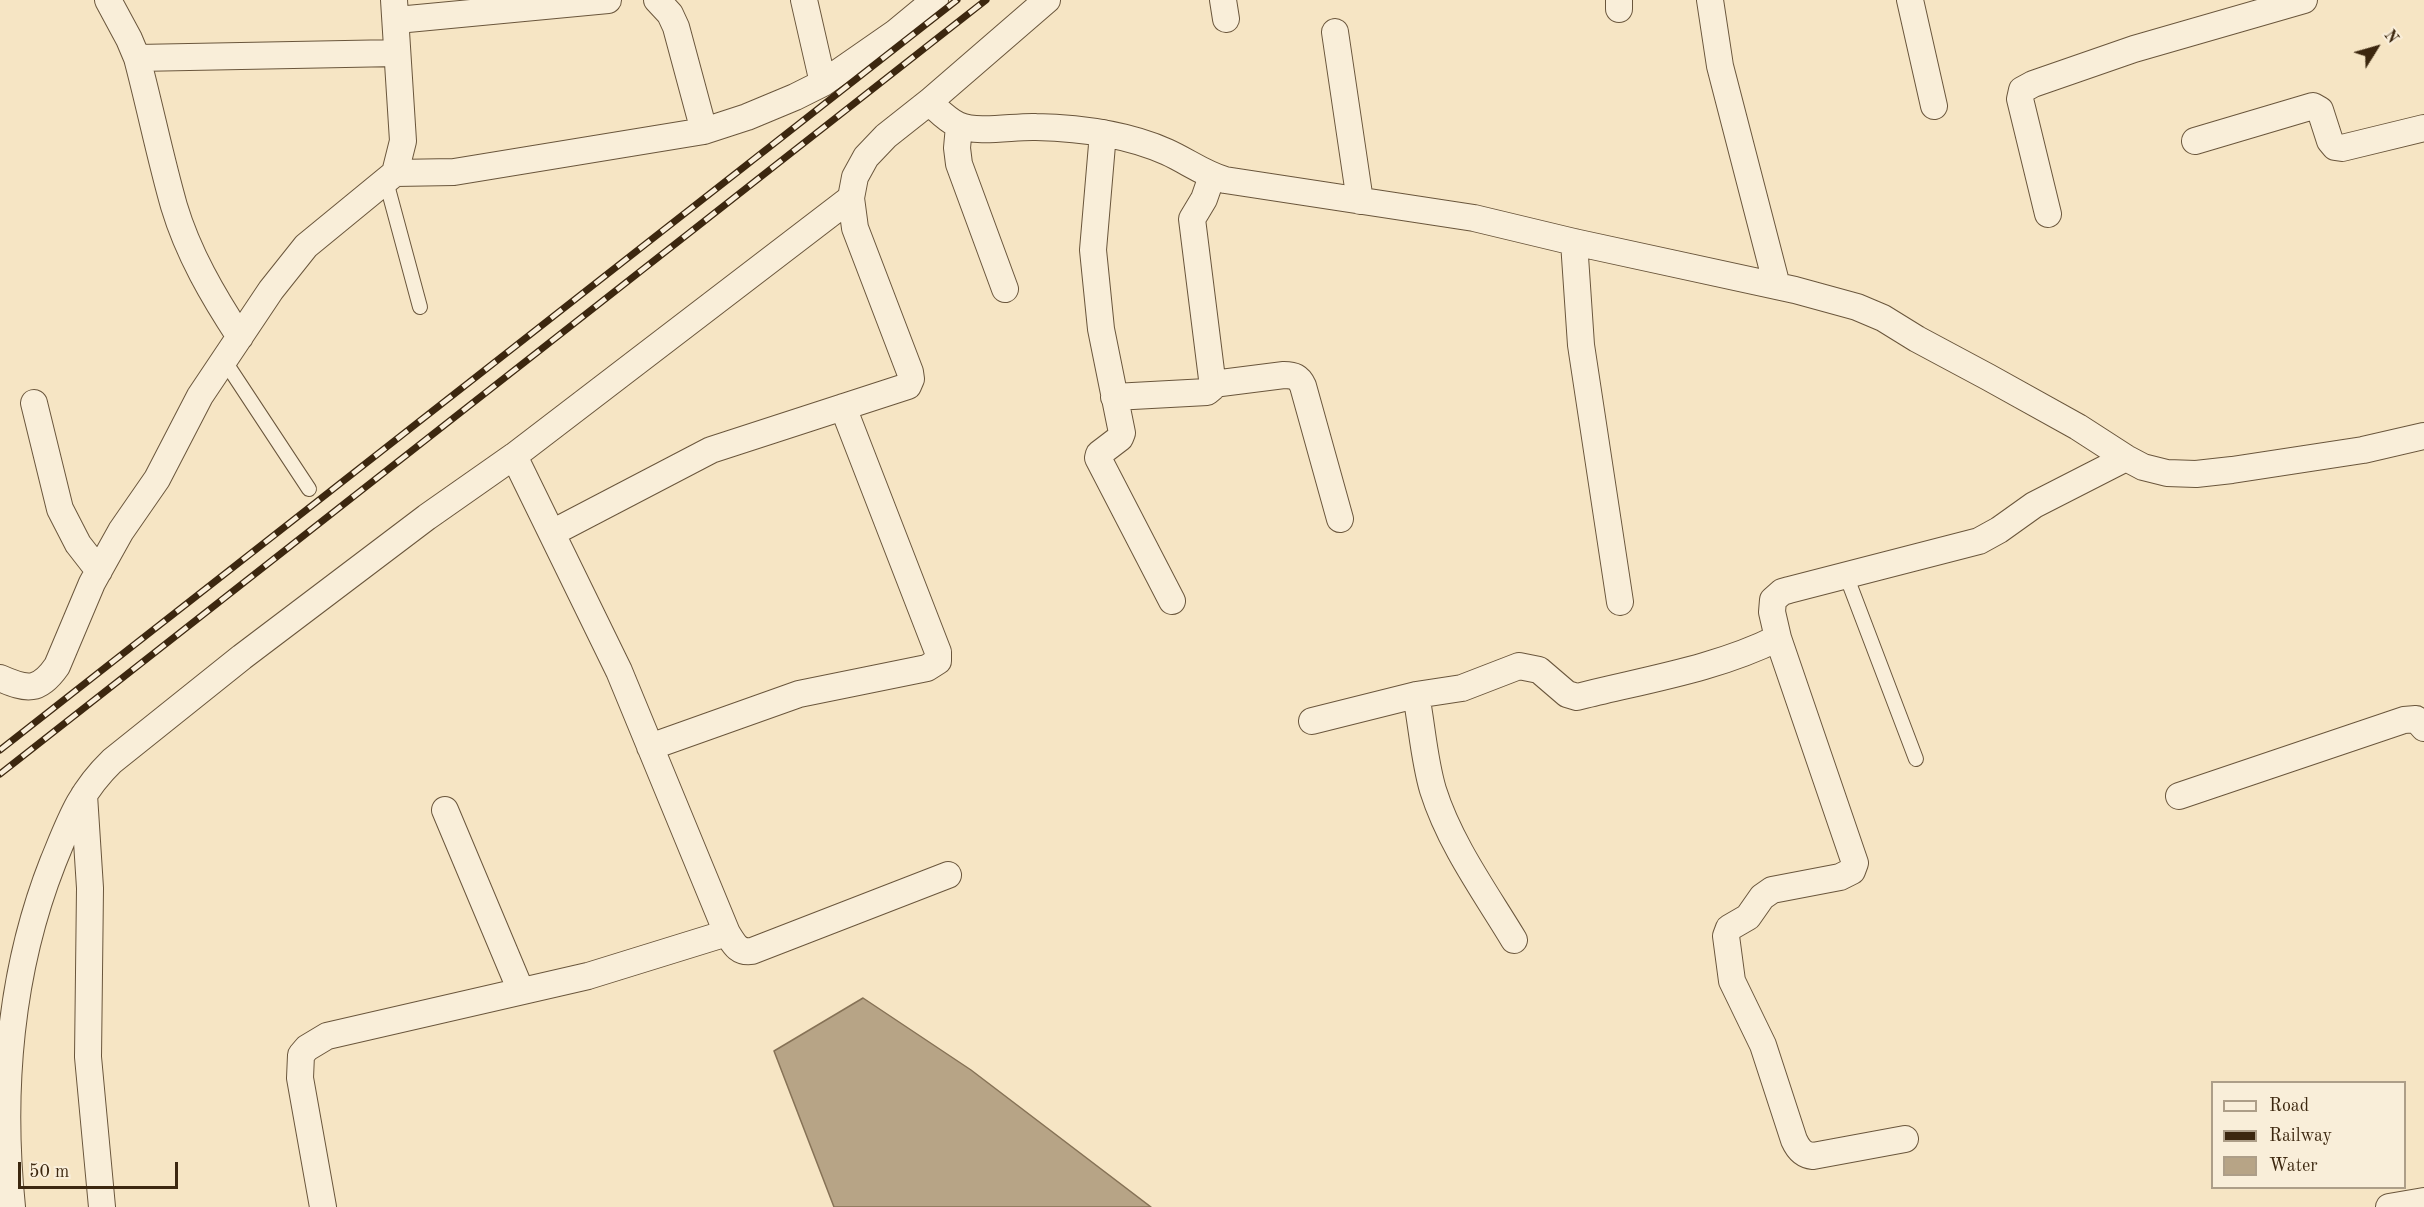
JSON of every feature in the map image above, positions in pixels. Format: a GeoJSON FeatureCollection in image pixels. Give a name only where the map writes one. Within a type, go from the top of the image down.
{"type":"FeatureCollection","features":[{"type":"Feature","properties":{"kind":"street"},"geometry":{"type":"LineString","coordinates":[[108,0],[137,58],[175,207],[195,259],[212,295],[240,337]]}},
{"type":"Feature","properties":{"kind":"street"},"geometry":{"type":"LineString","coordinates":[[0,678],[32,688],[51,676],[99,571],[121,531],[157,479],[200,396],[271,290],[306,246],[391,177],[403,141],[396,10],[608,0]]}},
{"type":"Feature","properties":{"kind":"street"},"geometry":{"type":"LineString","coordinates":[[657,0],[670,14],[676,27],[704,131]]}},
{"type":"Feature","properties":{"kind":"street"},"geometry":{"type":"LineString","coordinates":[[804,0],[823,83]]}},
{"type":"Feature","properties":{"kind":"street"},"geometry":{"type":"LineString","coordinates":[[391,177],[454,172],[704,131],[747,117],[823,83],[895,33],[935,0]]}},
{"type":"Feature","properties":{"kind":"street"},"geometry":{"type":"LineString","coordinates":[[552,532],[711,450],[904,389],[911,383],[855,228],[851,198],[855,177],[866,157],[886,136],[1047,0]]}},
{"type":"Feature","properties":{"kind":"street"},"geometry":{"type":"LineString","coordinates":[[1710,0],[1720,66],[1777,286]]}},
{"type":"Feature","properties":{"kind":"street"},"geometry":{"type":"LineString","coordinates":[[1910,0],[1934,106]]}},
{"type":"Feature","properties":{"kind":"street"},"geometry":{"type":"LineString","coordinates":[[2048,214],[2020,99],[2022,90],[2033,84],[2134,49],[2304,0]]}},
{"type":"Feature","properties":{"kind":"street"},"geometry":{"type":"LineString","coordinates":[[1335,32],[1360,201]]}},
{"type":"Feature","properties":{"kind":"street"},"geometry":{"type":"LineString","coordinates":[[137,58],[397,53]]}},
{"type":"Feature","properties":{"kind":"street"},"geometry":{"type":"LineString","coordinates":[[929,102],[959,126],[973,129],[1037,127],[1103,133],[1144,143],[1167,152],[1212,176],[1244,184],[1474,218],[1574,243],[1777,286],[1857,307],[1883,318],[2078,427],[2143,467],[2196,474],[2363,450],[2424,436]]}},
{"type":"Feature","properties":{"kind":"street"},"geometry":{"type":"LineString","coordinates":[[2195,141],[2313,106],[2320,110],[2330,141],[2335,147],[2342,148],[2424,128]]}},
{"type":"Feature","properties":{"kind":"street"},"geometry":{"type":"LineString","coordinates":[[959,126],[957,148],[959,164],[1005,289]]}},
{"type":"Feature","properties":{"kind":"street"},"geometry":{"type":"LineString","coordinates":[[1103,133],[1093,250],[1101,329],[1122,435],[1100,452],[1098,458],[1172,601]]}},
{"type":"Feature","properties":{"kind":"street"},"geometry":{"type":"LineString","coordinates":[[1114,397],[1207,392],[1213,389],[1191,219],[1204,199],[1212,176]]}},
{"type":"Feature","properties":{"kind":"street"},"geometry":{"type":"LineString","coordinates":[[12,1207],[3,1105],[4,1070],[12,995],[37,903],[84,792],[112,761],[242,657],[427,517],[514,456],[851,198]]}},
{"type":"Feature","properties":{"kind":"street"},"geometry":{"type":"LineString","coordinates":[[1574,243],[1581,345],[1620,602]]}},
{"type":"Feature","properties":{"kind":"street"},"geometry":{"type":"LineString","coordinates":[[1213,384],[1284,375],[1298,377],[1303,386],[1340,519]]}},
{"type":"Feature","properties":{"kind":"street"},"geometry":{"type":"LineString","coordinates":[[34,403],[60,509],[68,528],[99,571]]}},
{"type":"Feature","properties":{"kind":"street"},"geometry":{"type":"LineString","coordinates":[[650,747],[799,694],[927,668],[938,661],[938,652],[843,407]]}},
{"type":"Feature","properties":{"kind":"street"},"geometry":{"type":"LineString","coordinates":[[514,456],[610,652],[727,933],[740,951],[752,951],[948,875]]}},
{"type":"Feature","properties":{"kind":"street"},"geometry":{"type":"LineString","coordinates":[[1905,1139],[1813,1156],[1801,1152],[1794,1140],[1763,1046],[1732,981],[1726,936],[1729,928],[1750,914],[1762,897],[1772,890],[1840,877],[1852,871],[1855,863],[1778,638],[1772,612],[1773,600],[1789,590],[1979,541],[2034,505],[2126,458]]}},
{"type":"Feature","properties":{"kind":"street"},"geometry":{"type":"LineString","coordinates":[[1312,721],[1416,695],[1462,688],[1519,666],[1539,670],[1567,694],[1577,697],[1731,659],[1778,638]]}},
{"type":"Feature","properties":{"kind":"street"},"geometry":{"type":"LineString","coordinates":[[1416,695],[1433,788],[1443,817],[1452,837],[1514,940]]}},
{"type":"Feature","properties":{"kind":"street"},"geometry":{"type":"LineString","coordinates":[[2179,796],[2404,720],[2416,719],[2424,728]]}},
{"type":"Feature","properties":{"kind":"street"},"geometry":{"type":"LineString","coordinates":[[84,792],[90,888],[88,1057],[102,1207]]}},
{"type":"Feature","properties":{"kind":"street"},"geometry":{"type":"LineString","coordinates":[[445,810],[520,991]]}},
{"type":"Feature","properties":{"kind":"street"},"geometry":{"type":"LineString","coordinates":[[323,1207],[300,1078],[301,1055],[307,1048],[327,1036],[588,976],[727,933]]}},
{"type":"Feature","properties":{"kind":"street"},"geometry":{"type":"LineString","coordinates":[[2389,1207],[2424,1201]]}},
{"type":"Feature","properties":{"kind":"lane"},"geometry":{"type":"LineString","coordinates":[[391,177],[420,307]]}},
{"type":"Feature","properties":{"kind":"lane"},"geometry":{"type":"LineString","coordinates":[[224,360],[309,489]]}},
{"type":"Feature","properties":{"kind":"lane"},"geometry":{"type":"LineString","coordinates":[[1846,575],[1916,759]]}},
{"type":"Feature","properties":{"kind":"water"},"geometry":{"type":"Polygon","coordinates":[[[863,998],[971,1070],[1151,1207],[834,1207],[774,1051],[863,998]]]}},
{"type":"Feature","properties":{"kind":"railway"},"geometry":{"type":"LineString","coordinates":[[0,750],[957,0]]}},
{"type":"Feature","properties":{"kind":"railway"},"geometry":{"type":"LineString","coordinates":[[0,774],[986,0]]}}]}
